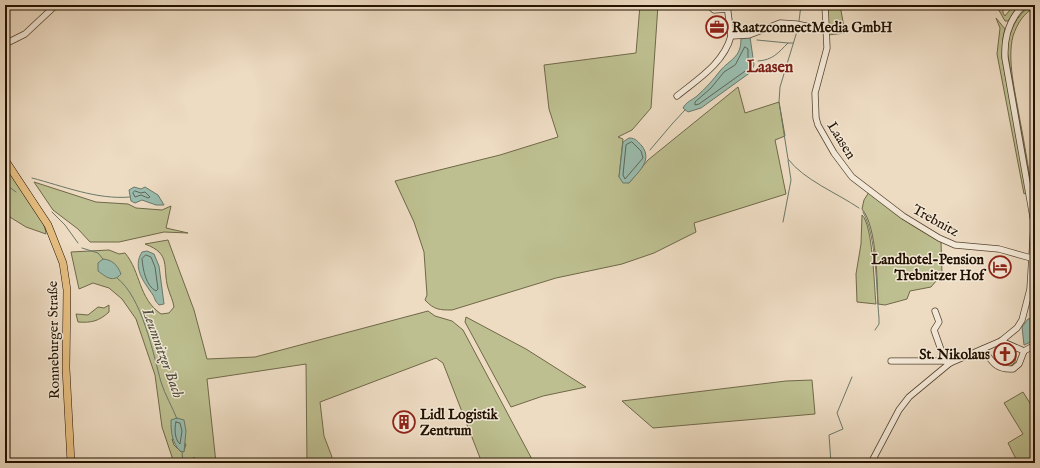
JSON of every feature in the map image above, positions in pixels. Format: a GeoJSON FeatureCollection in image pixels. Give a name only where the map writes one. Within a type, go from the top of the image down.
{"type":"FeatureCollection","features":[{"type":"Feature","properties":{"kind":"main road","name":"Ronneburger Straße"},"geometry":{"type":"LineString","coordinates":[[5,160],[48,225],[63,263],[67,290],[66,368],[71,463]]}},
{"type":"Feature","properties":{"kind":"street"},"geometry":{"type":"LineString","coordinates":[[45,5],[47,11]]}},
{"type":"Feature","properties":{"kind":"street"},"geometry":{"type":"LineString","coordinates":[[5,44],[25,34],[47,11],[56,5]]}},
{"type":"Feature","properties":{"kind":"street"},"geometry":{"type":"LineString","coordinates":[[677,96],[709,70],[729,44],[731,36],[728,7],[714,10],[709,5]]}},
{"type":"Feature","properties":{"kind":"street","name":"Laasen"},"geometry":{"type":"LineString","coordinates":[[825,5],[827,48],[815,93],[818,125],[852,177],[882,199]]}},
{"type":"Feature","properties":{"kind":"street"},"geometry":{"type":"LineString","coordinates":[[891,361],[948,362],[1001,341],[1016,328],[1022,320],[1030,289],[1034,223],[1004,58],[1004,44],[1008,26],[1024,5]]}},
{"type":"Feature","properties":{"kind":"street"},"geometry":{"type":"LineString","coordinates":[[731,36],[749,35],[780,23],[796,24],[826,30]]}},
{"type":"Feature","properties":{"kind":"street","name":"Trebnitz"},"geometry":{"type":"LineString","coordinates":[[882,199],[903,216],[930,233],[955,245],[999,249],[1031,258]]}},
{"type":"Feature","properties":{"kind":"street"},"geometry":{"type":"LineString","coordinates":[[1030,289],[1035,293]]}},
{"type":"Feature","properties":{"kind":"street"},"geometry":{"type":"LineString","coordinates":[[935,311],[939,322],[934,330],[948,362]]}},
{"type":"Feature","properties":{"kind":"street"},"geometry":{"type":"LineString","coordinates":[[1001,341],[1024,351]]}},
{"type":"Feature","properties":{"kind":"street"},"geometry":{"type":"LineString","coordinates":[[983,349],[993,364],[998,368],[1005,370],[1015,367],[1024,351],[1035,345]]}},
{"type":"Feature","properties":{"kind":"street"},"geometry":{"type":"LineString","coordinates":[[871,463],[898,410],[909,397],[948,362]]}},
{"type":"Feature","properties":{"kind":"green space"},"geometry":{"type":"Polygon","coordinates":[[[640,5],[658,5],[651,108],[632,130],[618,137],[623,139],[619,177],[629,183],[648,160],[738,87],[745,113],[779,102],[785,136],[775,140],[786,194],[694,223],[696,232],[654,253],[622,264],[556,278],[452,310],[434,308],[431,306],[425,300],[427,295],[424,252],[414,222],[395,181],[500,155],[558,137],[549,109],[544,65],[636,53],[640,5]]]}},
{"type":"Feature","properties":{"kind":"green space"},"geometry":{"type":"Polygon","coordinates":[[[828,5],[840,5],[845,33],[828,35],[828,5]]]}},
{"type":"Feature","properties":{"kind":"green space"},"geometry":{"type":"Polygon","coordinates":[[[996,5],[1003,5],[1003,13],[1005,16],[1014,5],[1021,5],[1008,21],[1005,21],[996,5]]]}},
{"type":"Feature","properties":{"kind":"green space"},"geometry":{"type":"Polygon","coordinates":[[[1032,5],[1035,5],[1035,8],[1024,15],[1013,36],[1011,45],[1011,65],[1035,209],[1007,50],[1014,24],[1026,9],[1032,5]]]}},
{"type":"Feature","properties":{"kind":"green space"},"geometry":{"type":"Polygon","coordinates":[[[996,18],[1005,29],[1002,58],[1027,192],[1024,194],[997,54],[1000,28],[996,18]]]}},
{"type":"Feature","properties":{"kind":"green space"},"geometry":{"type":"Polygon","coordinates":[[[5,163],[41,219],[45,227],[46,234],[26,227],[5,214],[5,163]]]}},
{"type":"Feature","properties":{"kind":"green space"},"geometry":{"type":"Polygon","coordinates":[[[34,182],[96,202],[128,204],[136,208],[162,210],[171,206],[166,228],[188,233],[164,232],[119,242],[90,242],[78,229],[53,210],[34,182]]]}},
{"type":"Feature","properties":{"kind":"green space"},"geometry":{"type":"Polygon","coordinates":[[[869,192],[912,225],[941,242],[942,274],[931,287],[910,291],[907,299],[885,305],[878,304],[875,254],[871,228],[862,209],[864,200],[869,192]]]}},
{"type":"Feature","properties":{"kind":"green space"},"geometry":{"type":"Polygon","coordinates":[[[862,215],[866,221],[871,243],[876,304],[857,302],[856,274],[861,244],[862,215]]]}},
{"type":"Feature","properties":{"kind":"green space"},"geometry":{"type":"Polygon","coordinates":[[[168,240],[194,310],[207,359],[255,357],[428,311],[435,316],[452,321],[463,330],[534,463],[482,463],[443,363],[436,358],[320,402],[324,436],[332,457],[328,463],[307,463],[306,364],[207,379],[216,463],[194,463],[194,457],[190,463],[174,463],[162,427],[155,375],[136,319],[122,299],[109,288],[93,283],[79,289],[71,252],[109,250],[119,254],[125,253],[134,268],[148,300],[161,314],[169,313],[174,307],[166,280],[163,257],[159,252],[145,244],[168,240]],[[172,439],[174,445],[180,451],[184,451],[186,444],[172,439]]]}},
{"type":"Feature","properties":{"kind":"green space"},"geometry":{"type":"Polygon","coordinates":[[[109,305],[109,312],[102,318],[91,322],[78,322],[76,314],[88,315],[98,307],[104,308],[109,305]]]}},
{"type":"Feature","properties":{"kind":"green space"},"geometry":{"type":"Polygon","coordinates":[[[466,317],[526,349],[586,387],[543,396],[511,407],[465,322],[466,317]]]}},
{"type":"Feature","properties":{"kind":"green space"},"geometry":{"type":"Polygon","coordinates":[[[1005,346],[1013,349],[1016,357],[1013,365],[1005,368],[997,365],[994,357],[997,349],[1005,346]]]}},
{"type":"Feature","properties":{"kind":"green space"},"geometry":{"type":"Polygon","coordinates":[[[812,380],[815,414],[653,428],[622,401],[786,381],[812,380]]]}},
{"type":"Feature","properties":{"kind":"green space"},"geometry":{"type":"Polygon","coordinates":[[[1023,392],[1035,411],[1035,463],[1018,463],[1008,443],[1023,434],[1004,403],[1023,392]]]}},
{"type":"Feature","properties":{"kind":"water"},"geometry":{"type":"Polygon","coordinates":[[[750,37],[754,65],[751,72],[701,108],[688,112],[683,108],[697,96],[734,58],[741,45],[741,39],[750,37]]]}},
{"type":"Feature","properties":{"kind":"water"},"geometry":{"type":"Polygon","coordinates":[[[629,138],[635,139],[642,146],[646,157],[643,166],[629,183],[623,183],[619,177],[623,142],[629,138]]]}},
{"type":"Feature","properties":{"kind":"water"},"geometry":{"type":"Polygon","coordinates":[[[134,187],[141,189],[145,187],[158,195],[164,205],[156,205],[142,200],[135,203],[131,201],[129,190],[134,187]]]}},
{"type":"Feature","properties":{"kind":"water"},"geometry":{"type":"Polygon","coordinates":[[[147,251],[154,254],[159,266],[164,304],[158,304],[140,275],[138,264],[139,258],[142,252],[147,251]]]}},
{"type":"Feature","properties":{"kind":"water"},"geometry":{"type":"Polygon","coordinates":[[[103,259],[114,263],[121,274],[118,277],[112,279],[98,271],[98,263],[103,259]]]}},
{"type":"Feature","properties":{"kind":"water"},"geometry":{"type":"Polygon","coordinates":[[[1033,318],[1035,323],[1035,340],[1024,345],[1022,327],[1028,319],[1033,318]]]}},
{"type":"Feature","properties":{"kind":"water"},"geometry":{"type":"Polygon","coordinates":[[[177,418],[184,420],[186,431],[184,452],[177,448],[172,437],[171,420],[177,418]]]}},
{"type":"Feature","properties":{"kind":"waterway"},"geometry":{"type":"LineString","coordinates":[[799,21],[801,5]]}},
{"type":"Feature","properties":{"kind":"waterway"},"geometry":{"type":"LineString","coordinates":[[798,28],[780,87],[779,102],[788,159],[795,167],[812,180],[859,208]]}},
{"type":"Feature","properties":{"kind":"waterway"},"geometry":{"type":"LineString","coordinates":[[757,40],[788,43]]}},
{"type":"Feature","properties":{"kind":"waterway"},"geometry":{"type":"LineString","coordinates":[[758,61],[771,58],[788,43],[793,43]]}},
{"type":"Feature","properties":{"kind":"waterway"},"geometry":{"type":"LineString","coordinates":[[650,150],[685,110]]}},
{"type":"Feature","properties":{"kind":"waterway"},"geometry":{"type":"LineString","coordinates":[[783,222],[791,180],[788,160]]}},
{"type":"Feature","properties":{"kind":"waterway"},"geometry":{"type":"LineString","coordinates":[[32,178],[93,194],[130,197]]}},
{"type":"Feature","properties":{"kind":"waterway","name":"Leumnitzer Bach"},"geometry":{"type":"LineString","coordinates":[[5,184],[16,192]]}},
{"type":"Feature","properties":{"kind":"waterway","name":"Leumnitzer Bach"},"geometry":{"type":"LineString","coordinates":[[52,212],[65,225],[78,243]]}},
{"type":"Feature","properties":{"kind":"waterway"},"geometry":{"type":"LineString","coordinates":[[863,212],[871,235],[875,263],[879,318],[879,324],[875,330]]}},
{"type":"Feature","properties":{"kind":"waterway","name":"Leumnitzer Bach"},"geometry":{"type":"LineString","coordinates":[[82,248],[98,253],[103,259]]}},
{"type":"Feature","properties":{"kind":"waterway","name":"Leumnitzer Bach"},"geometry":{"type":"LineString","coordinates":[[117,278],[126,287],[140,312],[150,341],[161,382],[177,419]]}},
{"type":"Feature","properties":{"kind":"waterway"},"geometry":{"type":"LineString","coordinates":[[831,463],[829,435],[843,429],[837,413],[852,377]]}},
{"type":"Feature","properties":{"kind":"waterway","name":"Leumnitzer Bach"},"geometry":{"type":"LineString","coordinates":[[182,452],[183,463]]}},
{"type":"Feature","properties":{"kind":"place","name":"RaatzconnectMedia GmbH"},"geometry":{"type":"Point","coordinates":[717,27]}},
{"type":"Feature","properties":{"kind":"place","name":"Landhotel-Pension Trebnitzer Hof"},"geometry":{"type":"Point","coordinates":[1000,267]}},
{"type":"Feature","properties":{"kind":"place","name":"St. Nikolaus"},"geometry":{"type":"Point","coordinates":[1005,354]}},
{"type":"Feature","properties":{"kind":"place","name":"Lidl Logistik Zentrum"},"geometry":{"type":"Point","coordinates":[404,422]}},
{"type":"Feature","properties":{"kind":"district","name":"Laasen"},"geometry":{"type":"Point","coordinates":[770,66]}}]}
